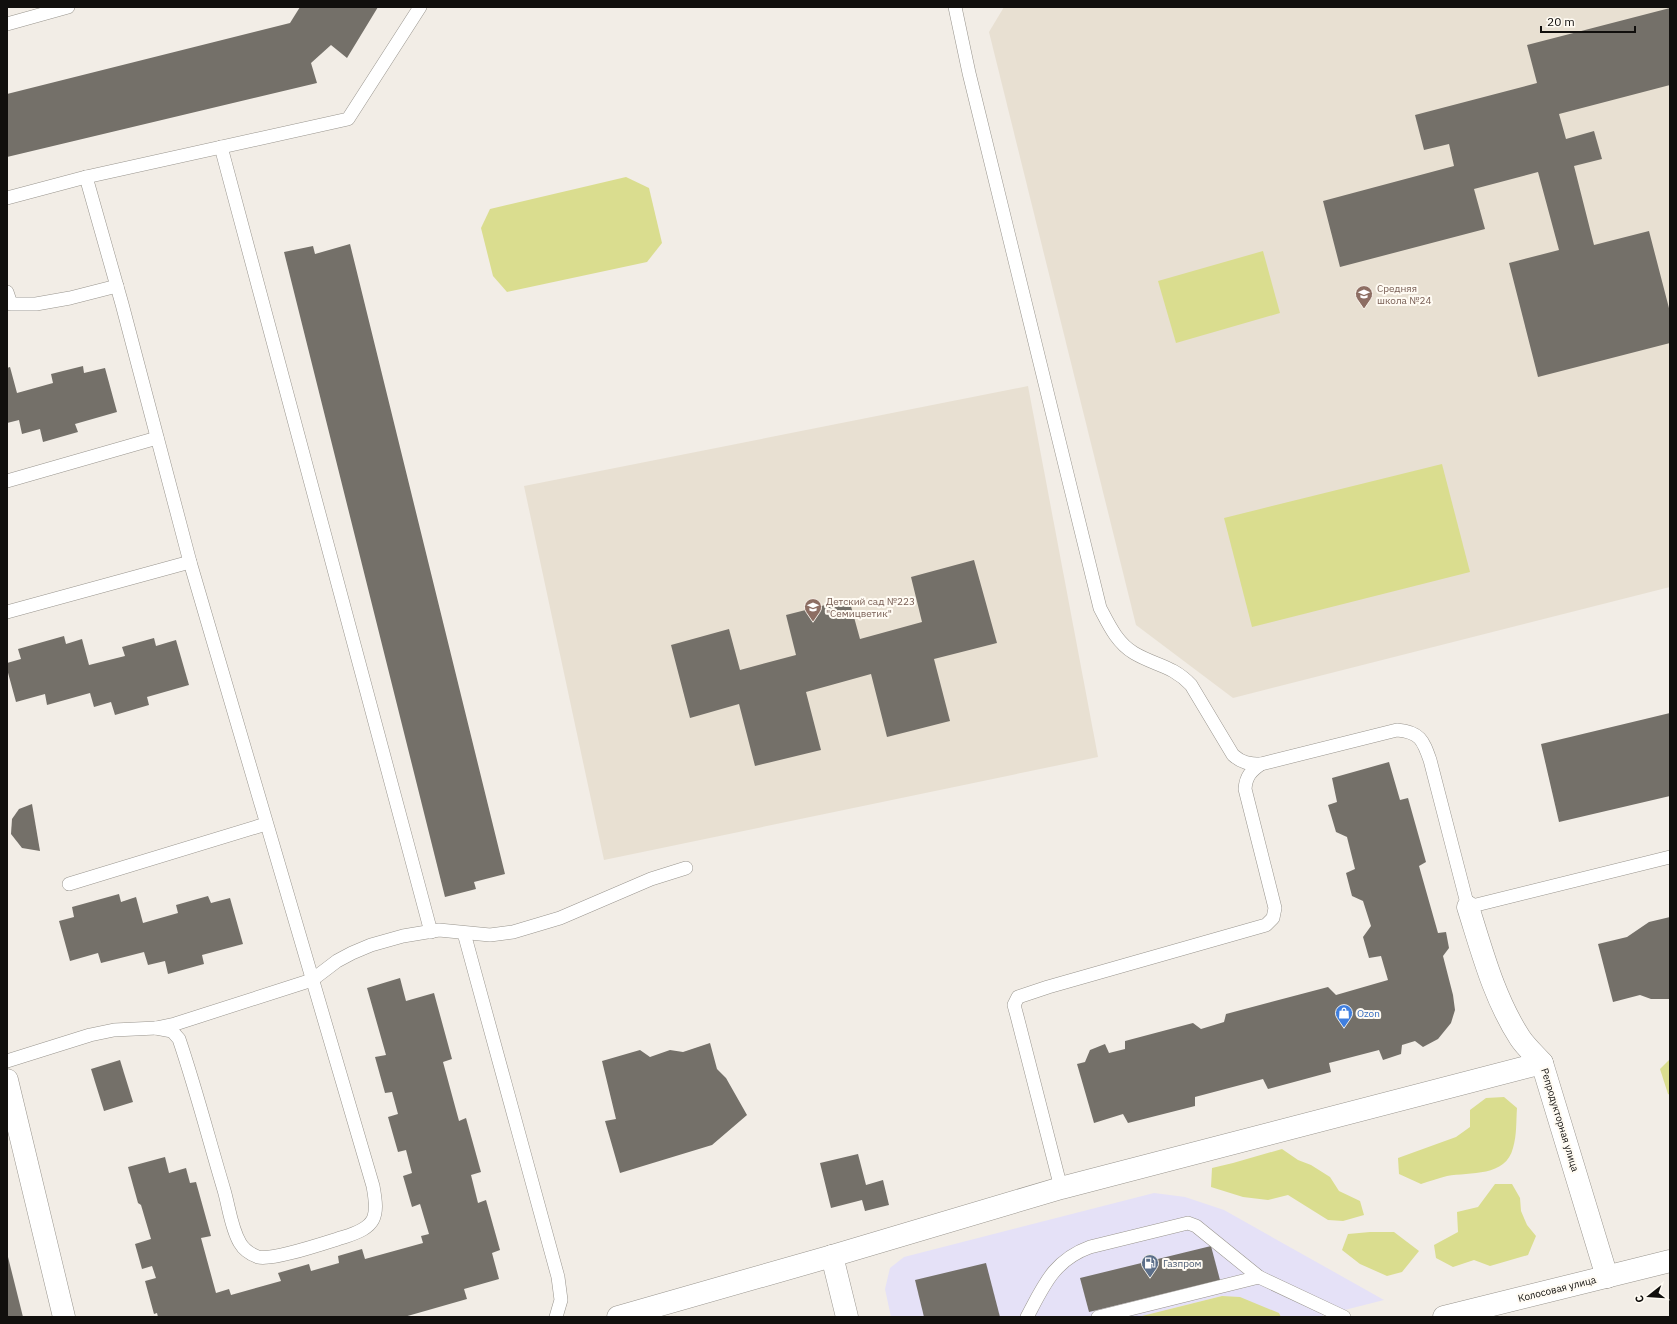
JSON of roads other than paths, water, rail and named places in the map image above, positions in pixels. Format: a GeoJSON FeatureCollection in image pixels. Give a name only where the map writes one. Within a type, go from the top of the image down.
{"type":"FeatureCollection","features":[{"type":"Feature","properties":{"kind":"main road","name":"Репродукторная улица"},"geometry":{"type":"LineString","coordinates":[[1468,906],[1494,987],[1508,1017],[1521,1039],[1542,1064],[1607,1276]]}},
{"type":"Feature","properties":{"kind":"main road"},"geometry":{"type":"LineString","coordinates":[[618,1317],[832,1256],[1061,1188],[1542,1064]]}},
{"type":"Feature","properties":{"kind":"main road"},"geometry":{"type":"LineString","coordinates":[[7,1080],[64,1317]]}},
{"type":"Feature","properties":{"kind":"main road"},"geometry":{"type":"LineString","coordinates":[[832,1256],[847,1317]]}},
{"type":"Feature","properties":{"kind":"main road","name":"Колосовая улица"},"geometry":{"type":"LineString","coordinates":[[1444,1317],[1670,1260]]}},
{"type":"Feature","properties":{"kind":"lane"},"geometry":{"type":"LineString","coordinates":[[7,24],[68,7]]}},
{"type":"Feature","properties":{"kind":"lane"},"geometry":{"type":"LineString","coordinates":[[7,198],[86,177],[348,119],[420,7]]}},
{"type":"Feature","properties":{"kind":"lane"},"geometry":{"type":"LineString","coordinates":[[955,7],[969,73],[1100,608],[1112,631],[1124,646],[1133,652],[1172,669],[1182,676],[1191,685],[1233,755],[1239,760],[1248,764],[1261,764],[1397,730],[1408,731],[1416,735],[1424,742],[1430,760],[1468,906],[1670,857]]}},
{"type":"Feature","properties":{"kind":"lane"},"geometry":{"type":"LineString","coordinates":[[221,147],[431,932]]}},
{"type":"Feature","properties":{"kind":"lane"},"geometry":{"type":"LineString","coordinates":[[86,177],[117,286],[190,562],[373,1186],[377,1206],[374,1220],[365,1228],[346,1236],[291,1253],[260,1257],[246,1252],[239,1242],[234,1228],[227,1199],[179,1039],[172,1031],[156,1028]]}},
{"type":"Feature","properties":{"kind":"lane"},"geometry":{"type":"LineString","coordinates":[[7,292],[11,304],[36,304],[70,298],[117,286]]}},
{"type":"Feature","properties":{"kind":"lane"},"geometry":{"type":"LineString","coordinates":[[7,481],[157,438]]}},
{"type":"Feature","properties":{"kind":"lane"},"geometry":{"type":"LineString","coordinates":[[7,612],[190,562]]}},
{"type":"Feature","properties":{"kind":"lane"},"geometry":{"type":"LineString","coordinates":[[1061,1188],[1014,1005],[1018,997],[1040,989],[1266,925],[1273,918],[1275,908],[1245,789],[1246,779],[1252,770],[1261,764]]}},
{"type":"Feature","properties":{"kind":"lane"},"geometry":{"type":"LineString","coordinates":[[69,884],[266,824]]}},
{"type":"Feature","properties":{"kind":"lane"},"geometry":{"type":"LineString","coordinates":[[7,1061],[90,1035],[114,1030],[156,1028],[175,1024],[312,980],[337,961],[352,953],[403,936],[439,930],[490,935],[513,932],[560,918],[651,879],[686,868]]}},
{"type":"Feature","properties":{"kind":"lane"},"geometry":{"type":"LineString","coordinates":[[464,933],[558,1277],[561,1300],[556,1317]]}},
{"type":"Feature","properties":{"kind":"lane"},"geometry":{"type":"LineString","coordinates":[[1027,1317],[1052,1272],[1070,1256],[1090,1247],[1188,1223],[1196,1226],[1259,1277],[1344,1317]]}},
{"type":"Feature","properties":{"kind":"lane"},"geometry":{"type":"LineString","coordinates":[[1098,1317],[1259,1277]]}},
{"type":"Feature","properties":{"kind":"place","name":"Средняя школа №24"},"geometry":{"type":"Point","coordinates":[1364,309]}},
{"type":"Feature","properties":{"kind":"place","name":"Детский сад №223 \"Семицветик\""},"geometry":{"type":"Point","coordinates":[813,622]}},
{"type":"Feature","properties":{"kind":"place","name":"Ozon"},"geometry":{"type":"Point","coordinates":[1344,1028]}},
{"type":"Feature","properties":{"kind":"place","name":"Газпром"},"geometry":{"type":"Point","coordinates":[1150,1278]}}]}
